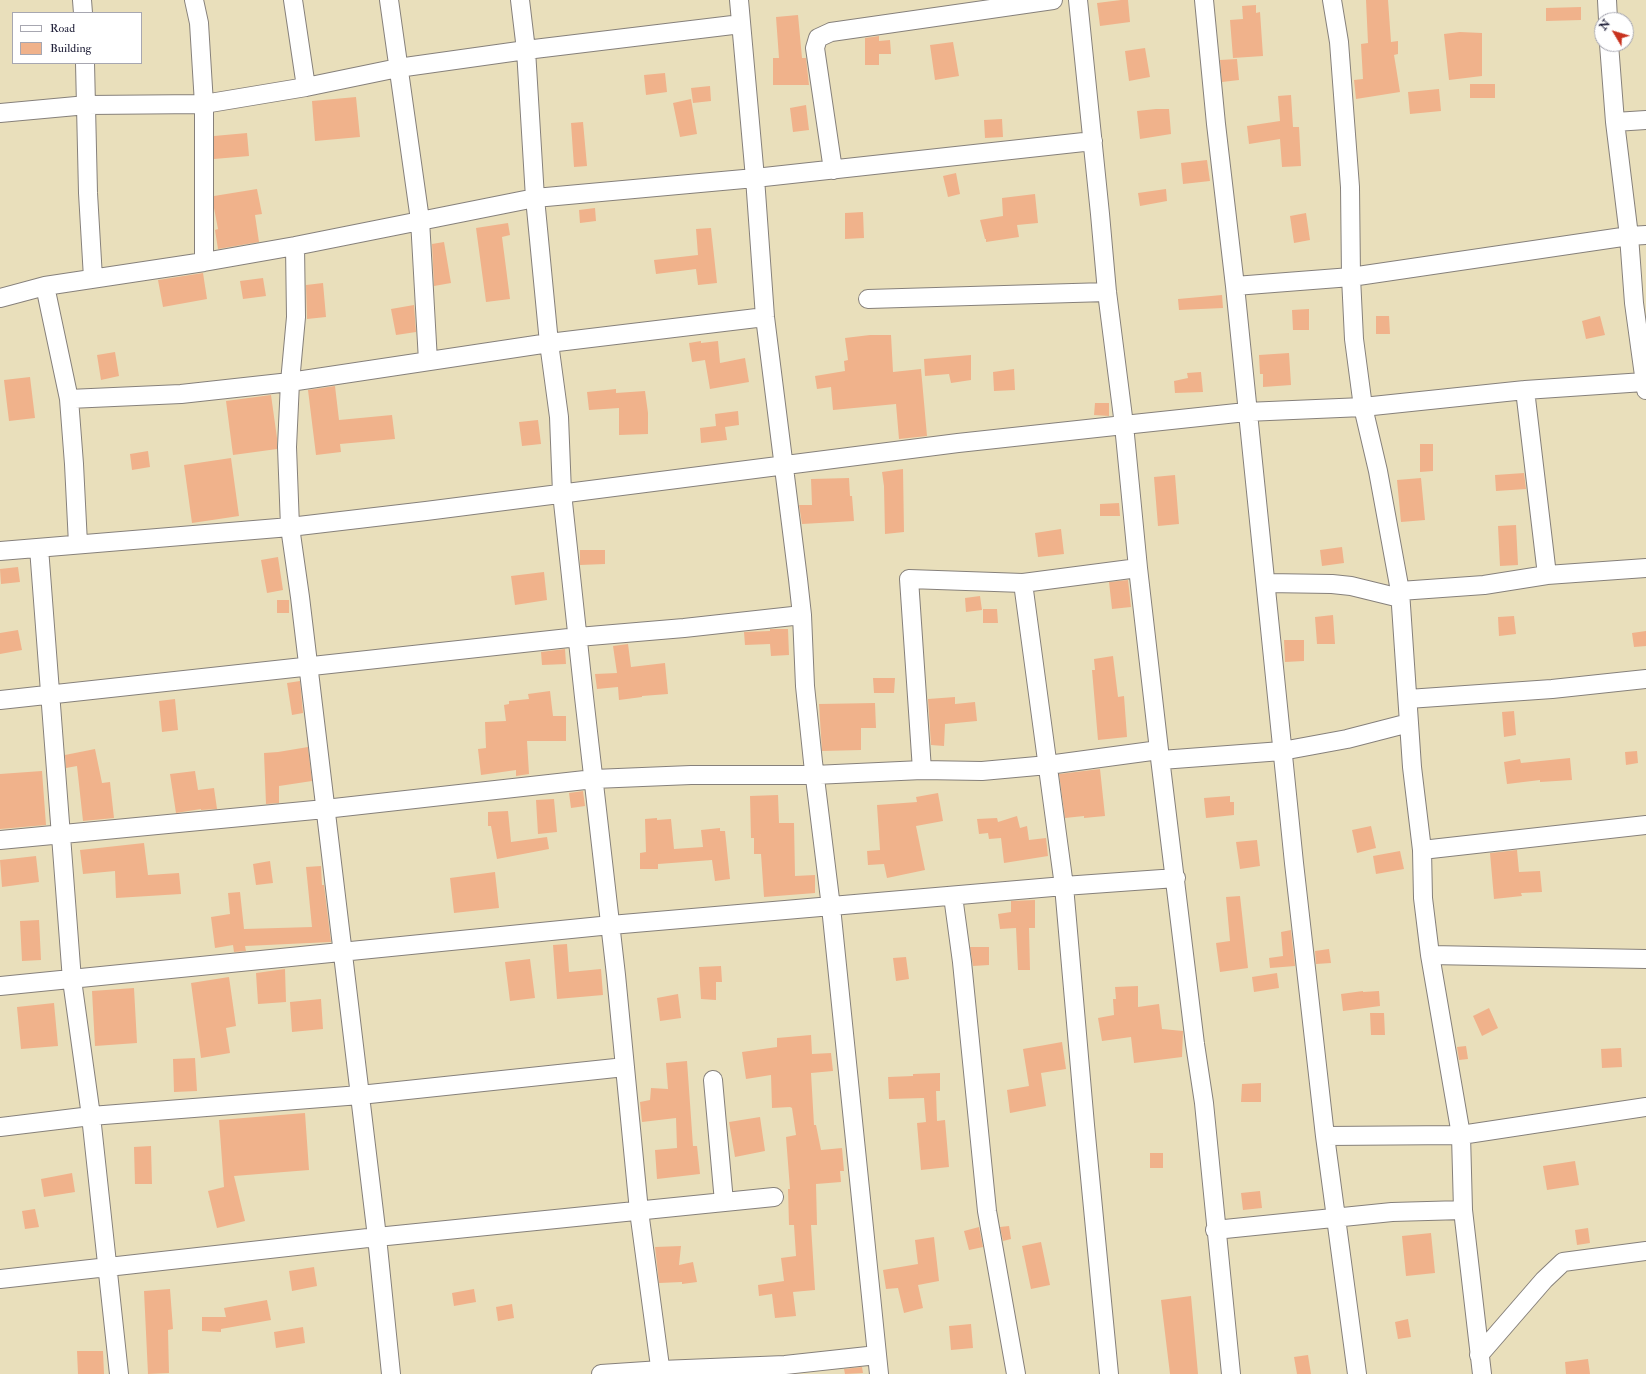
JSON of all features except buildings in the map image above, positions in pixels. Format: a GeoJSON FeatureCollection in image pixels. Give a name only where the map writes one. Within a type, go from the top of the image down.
{"type":"FeatureCollection","features":[{"type":"Feature","properties":{"kind":"street"},"geometry":{"type":"LineString","coordinates":[[82,0],[83,12]]}},
{"type":"Feature","properties":{"kind":"street"},"geometry":{"type":"LineString","coordinates":[[194,0],[199,23],[204,104],[204,262]]}},
{"type":"Feature","properties":{"kind":"street"},"geometry":{"type":"LineString","coordinates":[[293,0],[306,87]]}},
{"type":"Feature","properties":{"kind":"street"},"geometry":{"type":"LineString","coordinates":[[389,0],[420,220],[428,361]]}},
{"type":"Feature","properties":{"kind":"street"},"geometry":{"type":"LineString","coordinates":[[520,0],[526,50],[535,198],[549,343],[559,417],[562,493],[611,925],[639,1211],[661,1372]]}},
{"type":"Feature","properties":{"kind":"street"},"geometry":{"type":"LineString","coordinates":[[739,0],[755,178],[765,317],[802,615],[805,686],[814,775],[831,907],[879,1374]]}},
{"type":"Feature","properties":{"kind":"street"},"geometry":{"type":"LineString","coordinates":[[833,170],[815,48],[818,38],[831,32],[1053,0]]}},
{"type":"Feature","properties":{"kind":"street"},"geometry":{"type":"LineString","coordinates":[[1078,0],[1107,292],[1124,425],[1138,568],[1160,755],[1195,1044],[1204,1103],[1231,1374]]}},
{"type":"Feature","properties":{"kind":"street"},"geometry":{"type":"LineString","coordinates":[[1204,0],[1216,124],[1235,286],[1246,412],[1266,583],[1282,751],[1325,1136],[1357,1374]]}},
{"type":"Feature","properties":{"kind":"street"},"geometry":{"type":"LineString","coordinates":[[1332,0],[1339,42],[1350,187],[1351,277],[1354,339],[1363,407],[1378,471],[1400,595],[1412,767],[1422,850],[1423,898],[1430,955],[1461,1135],[1463,1210],[1482,1374]]}},
{"type":"Feature","properties":{"kind":"street"},"geometry":{"type":"LineString","coordinates":[[1606,0],[1607,12]]}},
{"type":"Feature","properties":{"kind":"street"},"geometry":{"type":"LineString","coordinates":[[0,113],[87,105],[204,104],[306,87],[398,68],[526,50],[741,24]]}},
{"type":"Feature","properties":{"kind":"street"},"geometry":{"type":"LineString","coordinates":[[0,551],[290,527],[958,443],[1246,412],[1363,407],[1525,390],[1645,386],[1634,303],[1637,236],[1615,122],[1610,52]]}},
{"type":"Feature","properties":{"kind":"street"},"geometry":{"type":"LineString","coordinates":[[85,64],[88,193],[93,278]]}},
{"type":"Feature","properties":{"kind":"street"},"geometry":{"type":"LineString","coordinates":[[1615,122],[1646,120]]}},
{"type":"Feature","properties":{"kind":"street"},"geometry":{"type":"LineString","coordinates":[[0,298],[45,286],[204,262],[295,246],[535,198],[755,178],[1093,141]]}},
{"type":"Feature","properties":{"kind":"street"},"geometry":{"type":"LineString","coordinates":[[1235,286],[1351,277],[1637,236]]}},
{"type":"Feature","properties":{"kind":"street"},"geometry":{"type":"LineString","coordinates":[[295,246],[296,317],[290,382],[287,447],[290,527],[300,597],[377,1237],[391,1374]]}},
{"type":"Feature","properties":{"kind":"street"},"geometry":{"type":"LineString","coordinates":[[45,286],[68,399],[74,464],[78,544]]}},
{"type":"Feature","properties":{"kind":"street"},"geometry":{"type":"LineString","coordinates":[[868,298],[1107,292]]}},
{"type":"Feature","properties":{"kind":"street"},"geometry":{"type":"LineString","coordinates":[[68,399],[181,394],[290,382],[549,343],[765,317]]}},
{"type":"Feature","properties":{"kind":"street"},"geometry":{"type":"LineString","coordinates":[[1525,390],[1547,575]]}},
{"type":"Feature","properties":{"kind":"street"},"geometry":{"type":"LineString","coordinates":[[39,548],[72,980],[91,1116],[108,1266],[118,1374]]}},
{"type":"Feature","properties":{"kind":"street"},"geometry":{"type":"LineString","coordinates":[[922,770],[909,579],[1023,583],[1138,568]]}},
{"type":"Feature","properties":{"kind":"street"},"geometry":{"type":"LineString","coordinates":[[1266,583],[1332,584],[1400,595],[1484,585],[1547,575],[1646,568]]}},
{"type":"Feature","properties":{"kind":"street"},"geometry":{"type":"LineString","coordinates":[[1023,583],[1064,886],[1109,1374]]}},
{"type":"Feature","properties":{"kind":"street"},"geometry":{"type":"LineString","coordinates":[[0,700],[308,665],[802,615]]}},
{"type":"Feature","properties":{"kind":"street"},"geometry":{"type":"LineString","coordinates":[[1408,699],[1552,689],[1646,678]]}},
{"type":"Feature","properties":{"kind":"street"},"geometry":{"type":"LineString","coordinates":[[0,840],[61,836],[594,779],[691,776],[814,775],[922,770],[982,771],[1160,755],[1282,751],[1347,739],[1410,723]]}},
{"type":"Feature","properties":{"kind":"street"},"geometry":{"type":"LineString","coordinates":[[1422,850],[1646,825]]}},
{"type":"Feature","properties":{"kind":"street"},"geometry":{"type":"LineString","coordinates":[[0,986],[611,925],[1064,886],[1176,878]]}},
{"type":"Feature","properties":{"kind":"street"},"geometry":{"type":"LineString","coordinates":[[953,896],[962,962],[987,1211],[1016,1374]]}},
{"type":"Feature","properties":{"kind":"street"},"geometry":{"type":"LineString","coordinates":[[1430,955],[1646,959]]}},
{"type":"Feature","properties":{"kind":"street"},"geometry":{"type":"LineString","coordinates":[[0,1127],[91,1116],[360,1095],[625,1067]]}},
{"type":"Feature","properties":{"kind":"street"},"geometry":{"type":"LineString","coordinates":[[713,1080],[724,1202]]}},
{"type":"Feature","properties":{"kind":"street"},"geometry":{"type":"LineString","coordinates":[[1325,1136],[1461,1135],[1646,1107]]}},
{"type":"Feature","properties":{"kind":"street"},"geometry":{"type":"LineString","coordinates":[[0,1279],[377,1237],[774,1197]]}},
{"type":"Feature","properties":{"kind":"street"},"geometry":{"type":"LineString","coordinates":[[1216,1230],[1392,1212],[1463,1210]]}},
{"type":"Feature","properties":{"kind":"street"},"geometry":{"type":"LineString","coordinates":[[1479,1355],[1544,1280],[1563,1262],[1646,1251]]}},
{"type":"Feature","properties":{"kind":"street"},"geometry":{"type":"LineString","coordinates":[[601,1374],[785,1365],[877,1355]]}}]}
